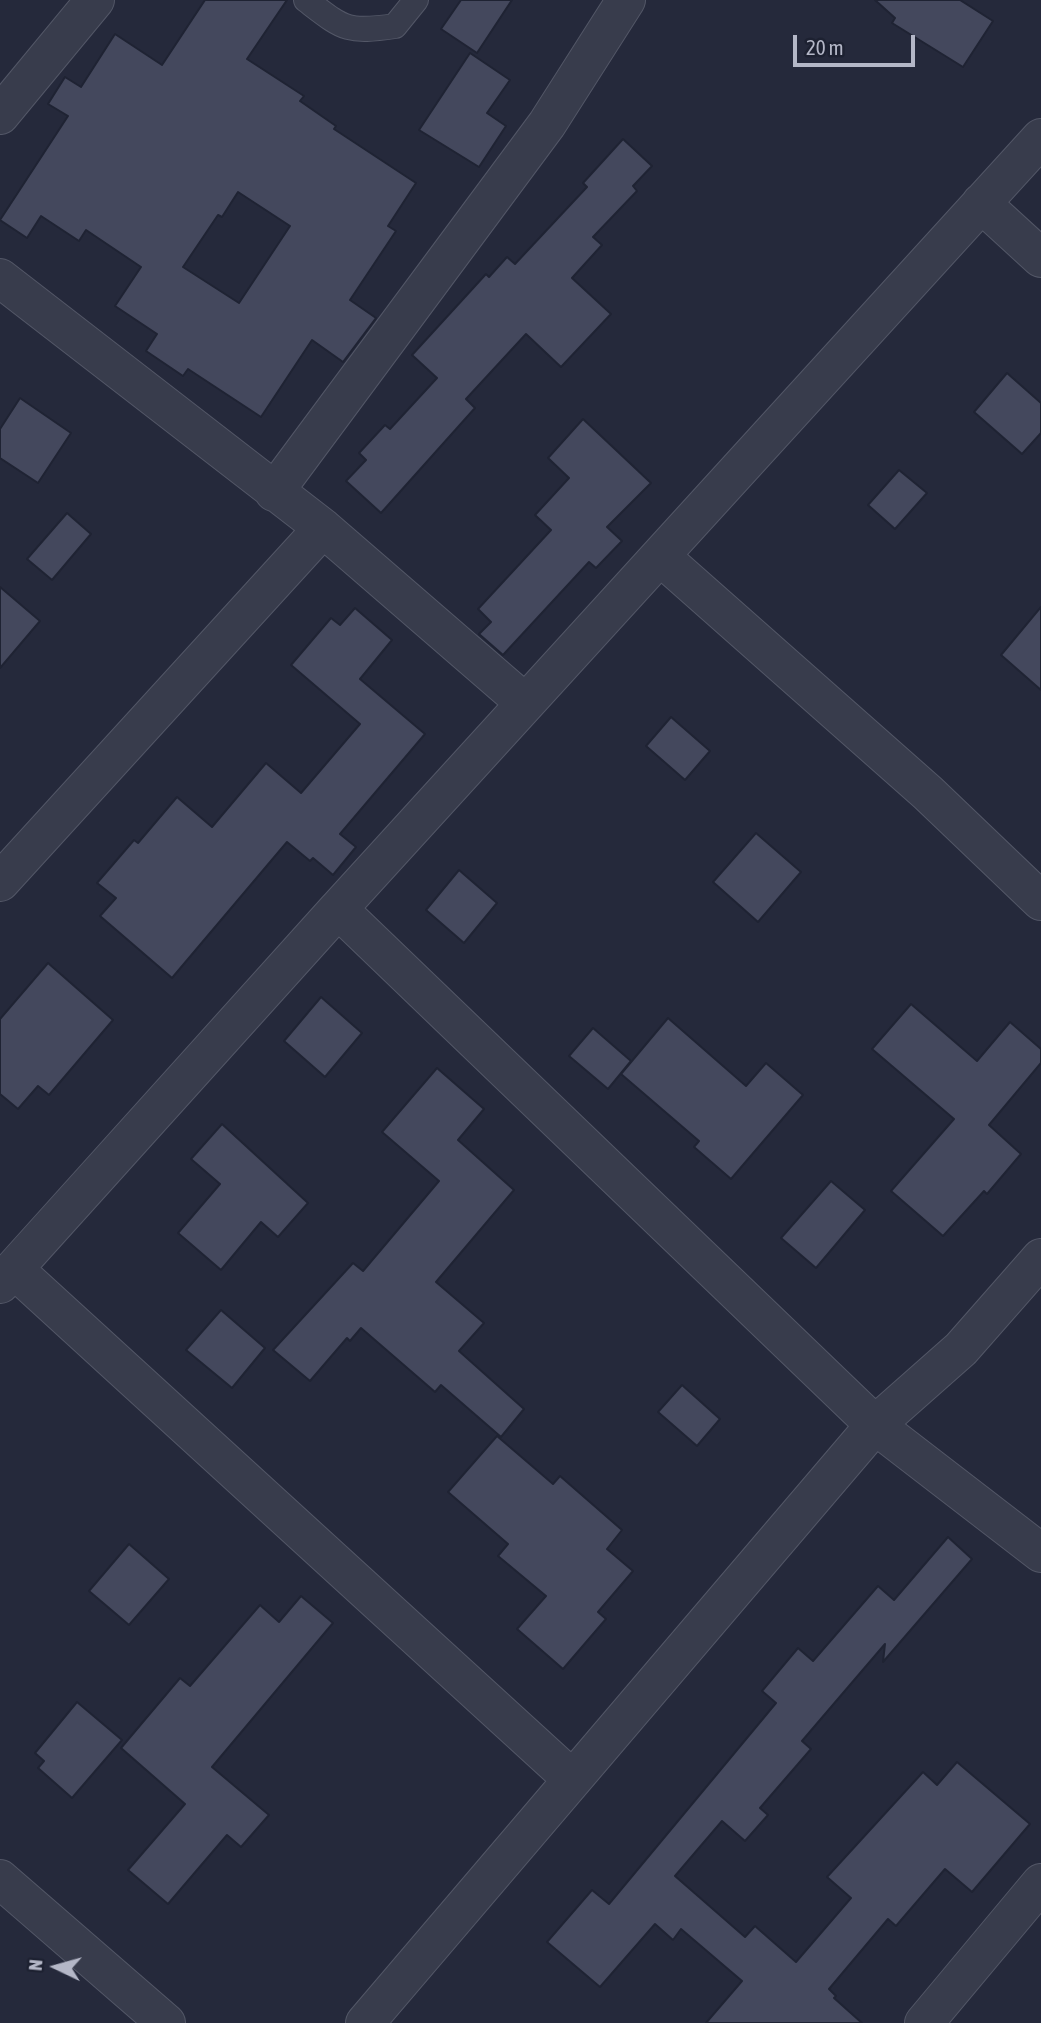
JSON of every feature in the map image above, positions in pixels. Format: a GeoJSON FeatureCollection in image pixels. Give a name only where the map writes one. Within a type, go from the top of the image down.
{"type":"FeatureCollection","features":[{"type":"Feature","properties":{"kind":"street"},"geometry":{"type":"LineString","coordinates":[[0,115],[95,0]]}},
{"type":"Feature","properties":{"kind":"street"},"geometry":{"type":"LineString","coordinates":[[274,492],[547,124],[626,0]]}},
{"type":"Feature","properties":{"kind":"street"},"geometry":{"type":"LineString","coordinates":[[572,1779],[7,1277],[524,702],[1041,138]]}},
{"type":"Feature","properties":{"kind":"street"},"geometry":{"type":"LineString","coordinates":[[981,203],[1041,258]]}},
{"type":"Feature","properties":{"kind":"street"},"geometry":{"type":"LineString","coordinates":[[0,278],[323,528],[524,702]]}},
{"type":"Feature","properties":{"kind":"street"},"geometry":{"type":"LineString","coordinates":[[0,882],[323,528]]}},
{"type":"Feature","properties":{"kind":"street"},"geometry":{"type":"LineString","coordinates":[[660,556],[928,793],[1041,901]]}},
{"type":"Feature","properties":{"kind":"street"},"geometry":{"type":"LineString","coordinates":[[338,909],[874,1425],[1041,1553]]}},
{"type":"Feature","properties":{"kind":"street"},"geometry":{"type":"LineString","coordinates":[[365,2023],[874,1425],[961,1349],[1041,1258]]}},
{"type":"Feature","properties":{"kind":"street"},"geometry":{"type":"LineString","coordinates":[[0,1880],[166,2023]]}},
{"type":"Feature","properties":{"kind":"street"},"geometry":{"type":"LineString","coordinates":[[924,2023],[1041,1883]]}},
{"type":"Feature","properties":{"kind":"lane"},"geometry":{"type":"LineString","coordinates":[[306,0],[342,27],[363,30],[394,26],[416,0]]}},
{"type":"Feature","properties":{"kind":"building"},"geometry":{"type":"Polygon","coordinates":[[[205,0],[287,0],[247,59],[304,96],[300,101],[336,126],[334,129],[416,183],[388,226],[396,231],[350,300],[376,318],[343,362],[312,340],[261,417],[188,369],[183,376],[146,351],[157,334],[115,306],[141,267],[86,230],[79,241],[41,216],[27,238],[0,220],[68,116],[48,104],[65,77],[81,87],[115,34],[162,65],[205,0]],[[238,192],[222,217],[218,215],[183,267],[239,303],[290,226],[238,192]]]}},
{"type":"Feature","properties":{"kind":"building"},"geometry":{"type":"Polygon","coordinates":[[[461,0],[512,0],[477,53],[441,29],[461,0]]]}},
{"type":"Feature","properties":{"kind":"building"},"geometry":{"type":"Polygon","coordinates":[[[875,0],[960,0],[993,21],[963,67],[892,23],[895,18],[875,0]]]}},
{"type":"Feature","properties":{"kind":"building"},"geometry":{"type":"Polygon","coordinates":[[[470,53],[510,80],[487,113],[506,126],[479,167],[419,130],[470,53]]]}},
{"type":"Feature","properties":{"kind":"building"},"geometry":{"type":"Polygon","coordinates":[[[623,139],[652,166],[633,186],[637,191],[593,237],[602,245],[572,278],[611,314],[561,367],[526,334],[466,399],[475,408],[381,513],[346,481],[366,460],[359,453],[385,425],[390,429],[437,378],[412,355],[486,274],[489,277],[507,257],[515,264],[587,187],[583,183],[623,139]]]}},
{"type":"Feature","properties":{"kind":"building"},"geometry":{"type":"Polygon","coordinates":[[[1007,373],[1041,403],[1041,433],[1022,454],[974,412],[1007,373]]]}},
{"type":"Feature","properties":{"kind":"building"},"geometry":{"type":"Polygon","coordinates":[[[20,398],[71,433],[38,483],[0,458],[0,429],[20,398]]]}},
{"type":"Feature","properties":{"kind":"building"},"geometry":{"type":"Polygon","coordinates":[[[583,419],[651,483],[607,527],[622,541],[596,568],[589,562],[503,655],[479,634],[491,622],[478,609],[551,530],[535,515],[569,478],[548,458],[583,419]]]}},
{"type":"Feature","properties":{"kind":"building"},"geometry":{"type":"Polygon","coordinates":[[[899,470],[927,493],[895,529],[868,505],[899,470]]]}},
{"type":"Feature","properties":{"kind":"building"},"geometry":{"type":"Polygon","coordinates":[[[67,513],[91,534],[52,580],[27,559],[67,513]]]}},
{"type":"Feature","properties":{"kind":"building"},"geometry":{"type":"Polygon","coordinates":[[[0,587],[40,621],[0,668],[0,587]]]}},
{"type":"Feature","properties":{"kind":"building"},"geometry":{"type":"Polygon","coordinates":[[[1041,607],[1041,690],[1001,655],[1041,607]]]}},
{"type":"Feature","properties":{"kind":"building"},"geometry":{"type":"Polygon","coordinates":[[[355,608],[392,640],[360,679],[425,734],[340,834],[356,847],[333,875],[313,858],[310,861],[287,842],[172,978],[100,916],[116,898],[97,883],[134,840],[138,843],[177,797],[212,827],[266,763],[301,793],[360,724],[291,665],[331,618],[340,625],[355,608]]]}},
{"type":"Feature","properties":{"kind":"building"},"geometry":{"type":"Polygon","coordinates":[[[671,717],[710,751],[685,780],[646,746],[671,717]]]}},
{"type":"Feature","properties":{"kind":"building"},"geometry":{"type":"Polygon","coordinates":[[[756,833],[801,872],[758,922],[713,882],[756,833]]]}},
{"type":"Feature","properties":{"kind":"building"},"geometry":{"type":"Polygon","coordinates":[[[459,870],[497,903],[464,943],[426,910],[459,870]]]}},
{"type":"Feature","properties":{"kind":"building"},"geometry":{"type":"Polygon","coordinates":[[[48,963],[113,1020],[49,1095],[38,1086],[18,1109],[0,1094],[0,1019],[48,963]]]}},
{"type":"Feature","properties":{"kind":"building"},"geometry":{"type":"Polygon","coordinates":[[[321,997],[362,1033],[325,1077],[284,1041],[321,997]]]}},
{"type":"Feature","properties":{"kind":"building"},"geometry":{"type":"Polygon","coordinates":[[[911,1004],[977,1061],[1010,1022],[1041,1049],[1041,1063],[989,1125],[1021,1154],[987,1194],[984,1191],[943,1236],[891,1191],[954,1119],[872,1049],[911,1004]]]}},
{"type":"Feature","properties":{"kind":"building"},"geometry":{"type":"Polygon","coordinates":[[[668,1018],[746,1086],[766,1063],[803,1095],[731,1179],[694,1147],[699,1141],[621,1074],[668,1018]]]}},
{"type":"Feature","properties":{"kind":"building"},"geometry":{"type":"Polygon","coordinates":[[[593,1028],[631,1061],[608,1089],[569,1056],[593,1028]]]}},
{"type":"Feature","properties":{"kind":"building"},"geometry":{"type":"Polygon","coordinates":[[[437,1068],[484,1109],[458,1140],[514,1190],[436,1282],[484,1323],[459,1351],[524,1409],[501,1437],[441,1385],[435,1392],[361,1328],[350,1341],[347,1338],[310,1381],[273,1350],[353,1263],[363,1271],[439,1181],[382,1132],[437,1068]]]}},
{"type":"Feature","properties":{"kind":"building"},"geometry":{"type":"Polygon","coordinates":[[[222,1124],[308,1203],[278,1237],[261,1222],[221,1270],[178,1233],[220,1184],[191,1159],[222,1124]]]}},
{"type":"Feature","properties":{"kind":"building"},"geometry":{"type":"Polygon","coordinates":[[[831,1181],[865,1210],[816,1268],[781,1238],[831,1181]]]}},
{"type":"Feature","properties":{"kind":"building"},"geometry":{"type":"Polygon","coordinates":[[[221,1310],[265,1348],[232,1388],[186,1350],[221,1310]]]}},
{"type":"Feature","properties":{"kind":"building"},"geometry":{"type":"Polygon","coordinates":[[[682,1385],[720,1419],[697,1446],[658,1412],[682,1385]]]}},
{"type":"Feature","properties":{"kind":"building"},"geometry":{"type":"Polygon","coordinates":[[[497,1436],[553,1484],[560,1476],[622,1530],[607,1549],[633,1571],[598,1612],[606,1619],[563,1669],[517,1629],[546,1596],[498,1556],[508,1544],[448,1492],[497,1436]]]}},
{"type":"Feature","properties":{"kind":"building"},"geometry":{"type":"Polygon","coordinates":[[[948,1537],[972,1559],[883,1662],[885,1644],[802,1741],[811,1749],[760,1808],[768,1815],[745,1841],[722,1821],[675,1876],[745,1937],[755,1926],[796,1962],[851,1898],[827,1877],[923,1772],[937,1785],[957,1762],[1030,1824],[972,1892],[945,1869],[896,1926],[888,1919],[829,1989],[836,1996],[834,1998],[862,2023],[706,2023],[742,1981],[681,1929],[673,1940],[655,1924],[600,1987],[547,1942],[592,1890],[609,1904],[776,1703],[762,1691],[798,1648],[813,1661],[878,1586],[894,1600],[948,1537]]]}},
{"type":"Feature","properties":{"kind":"building"},"geometry":{"type":"Polygon","coordinates":[[[129,1544],[169,1579],[129,1625],[89,1591],[129,1544]]]}},
{"type":"Feature","properties":{"kind":"building"},"geometry":{"type":"Polygon","coordinates":[[[301,1596],[333,1623],[212,1767],[269,1815],[241,1847],[227,1835],[168,1904],[128,1870],[185,1804],[121,1748],[180,1678],[190,1686],[260,1605],[279,1622],[301,1596]]]}},
{"type":"Feature","properties":{"kind":"building"},"geometry":{"type":"Polygon","coordinates":[[[77,1702],[122,1740],[72,1798],[38,1768],[44,1761],[35,1753],[77,1702]]]}}]}
